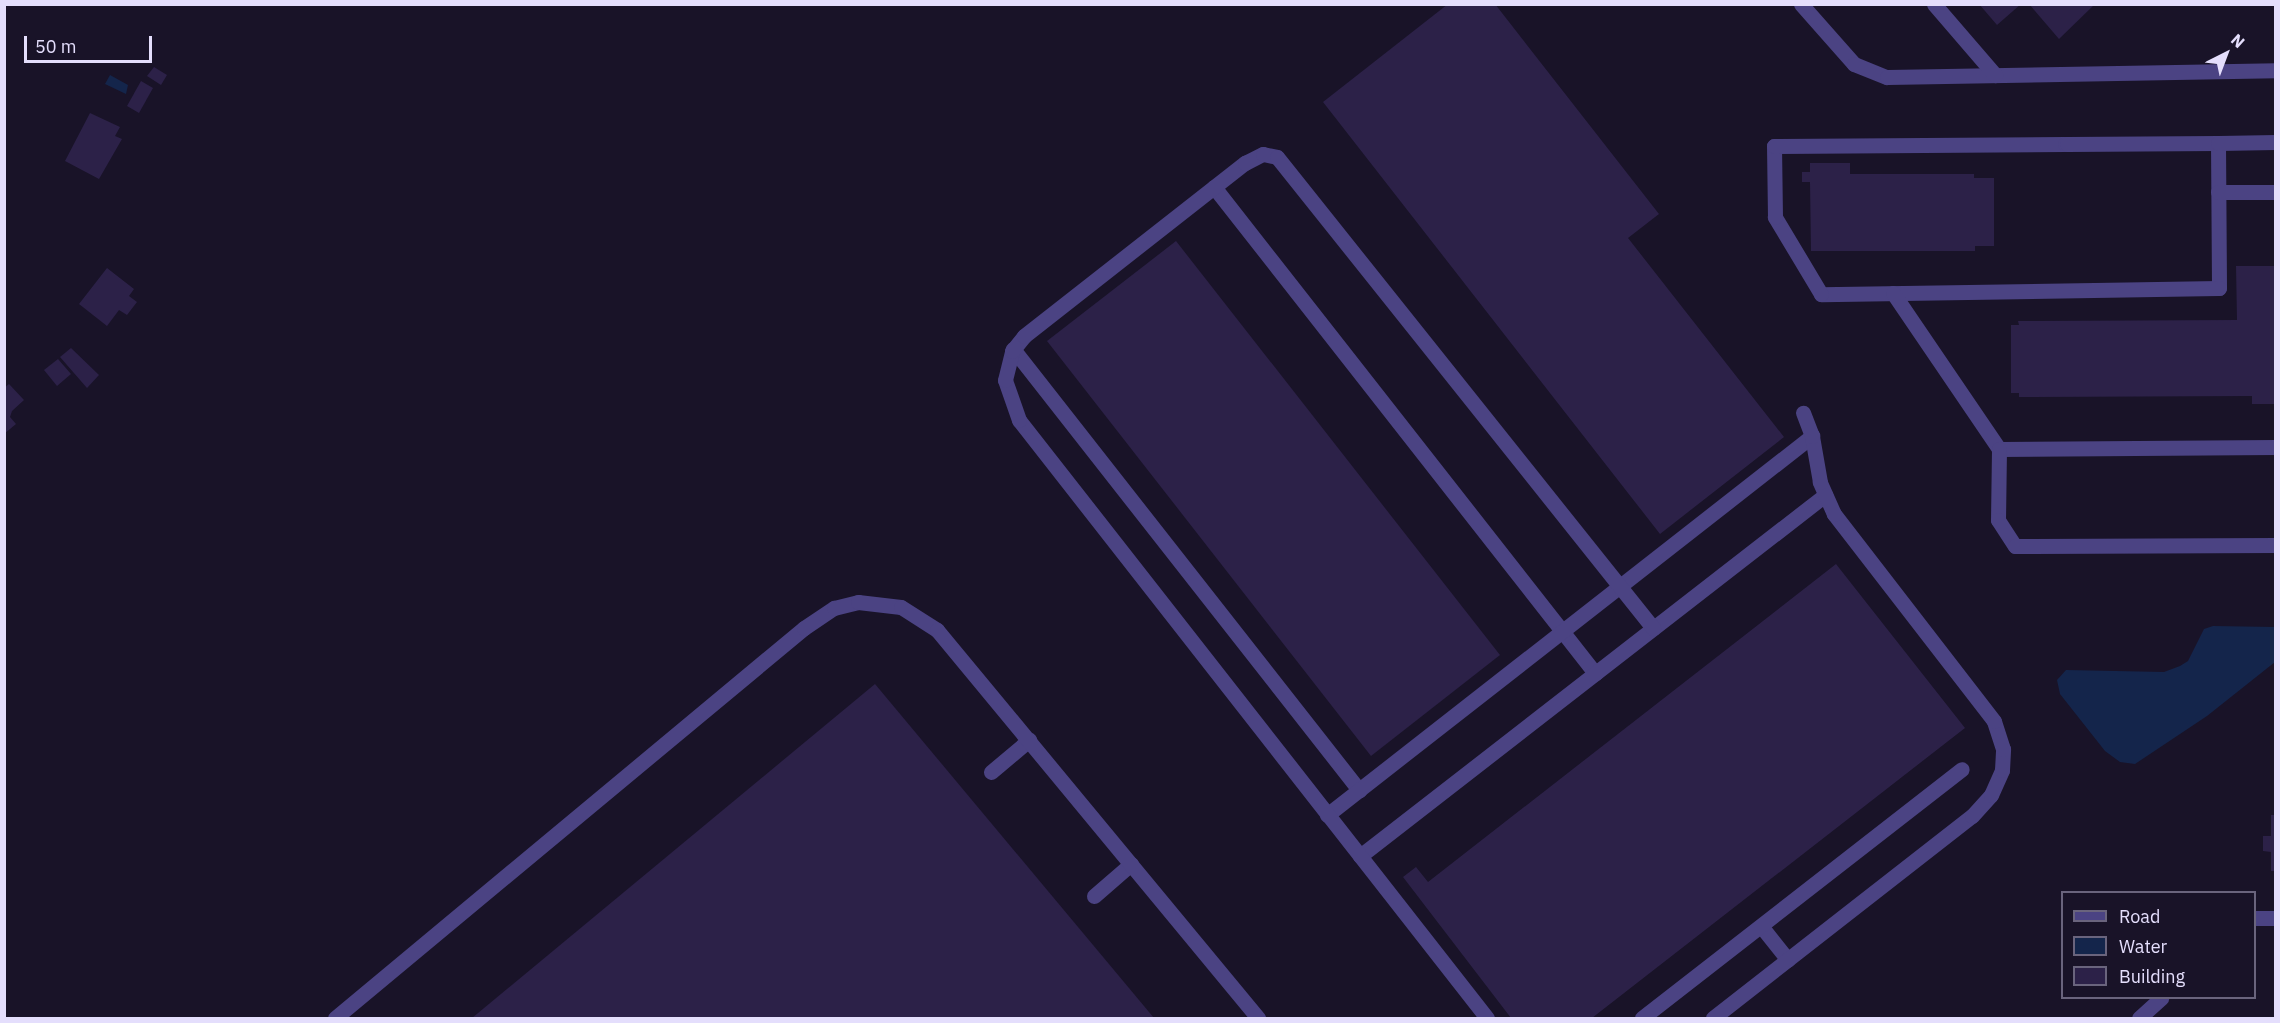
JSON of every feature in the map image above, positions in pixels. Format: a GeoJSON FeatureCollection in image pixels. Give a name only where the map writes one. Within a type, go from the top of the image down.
{"type":"FeatureCollection","features":[{"type":"Feature","properties":{"kind":"street"},"geometry":{"type":"LineString","coordinates":[[1801,4],[1846,57],[1869,72],[1900,77],[2276,70]]}},
{"type":"Feature","properties":{"kind":"street"},"geometry":{"type":"LineString","coordinates":[[1934,4],[1995,75]]}},
{"type":"Feature","properties":{"kind":"street"},"geometry":{"type":"LineString","coordinates":[[2218,142],[2220,288],[1821,294],[1775,217],[1774,146],[2218,142],[2276,142]]}},
{"type":"Feature","properties":{"kind":"street"},"geometry":{"type":"LineString","coordinates":[[1486,1018],[1019,420],[1005,380],[1013,349],[1024,336],[1257,156],[1269,154],[1281,159],[1653,628]]}},
{"type":"Feature","properties":{"kind":"street"},"geometry":{"type":"LineString","coordinates":[[1214,187],[1595,673]]}},
{"type":"Feature","properties":{"kind":"street"},"geometry":{"type":"LineString","coordinates":[[2218,192],[2276,192]]}},
{"type":"Feature","properties":{"kind":"street"},"geometry":{"type":"LineString","coordinates":[[1893,293],[1999,449],[1998,520],[2015,546],[2276,545]]}},
{"type":"Feature","properties":{"kind":"street"},"geometry":{"type":"LineString","coordinates":[[1013,349],[1359,790]]}},
{"type":"Feature","properties":{"kind":"street"},"geometry":{"type":"LineString","coordinates":[[1713,1018],[1980,809],[1996,787],[2003,760],[2001,739],[1991,716],[1844,527],[1825,495],[1812,436],[1803,413]]}},
{"type":"Feature","properties":{"kind":"street"},"geometry":{"type":"LineString","coordinates":[[1327,815],[1812,436]]}},
{"type":"Feature","properties":{"kind":"street"},"geometry":{"type":"LineString","coordinates":[[1999,449],[2276,447]]}},
{"type":"Feature","properties":{"kind":"street"},"geometry":{"type":"LineString","coordinates":[[1360,856],[1825,495]]}},
{"type":"Feature","properties":{"kind":"street"},"geometry":{"type":"LineString","coordinates":[[335,1018],[804,628],[834,608],[858,602],[881,602],[902,607],[925,620],[1029,741],[1258,1018]]}},
{"type":"Feature","properties":{"kind":"street"},"geometry":{"type":"LineString","coordinates":[[991,772],[1029,741]]}},
{"type":"Feature","properties":{"kind":"street"},"geometry":{"type":"LineString","coordinates":[[1642,1018],[1962,769]]}},
{"type":"Feature","properties":{"kind":"street"},"geometry":{"type":"LineString","coordinates":[[1094,896],[1131,864]]}},
{"type":"Feature","properties":{"kind":"street"},"geometry":{"type":"LineString","coordinates":[[2256,918],[2276,918]]}},
{"type":"Feature","properties":{"kind":"street"},"geometry":{"type":"LineString","coordinates":[[1761,926],[1788,960]]}},
{"type":"Feature","properties":{"kind":"street"},"geometry":{"type":"LineString","coordinates":[[2139,1018],[2160,999]]}},
{"type":"Feature","properties":{"kind":"water"},"geometry":{"type":"Polygon","coordinates":[[[110,75],[128,85],[126,94],[105,84],[110,75]]]}},
{"type":"Feature","properties":{"kind":"water"},"geometry":{"type":"Polygon","coordinates":[[[2213,626],[2275,627],[2275,662],[2207,716],[2135,764],[2120,762],[2105,751],[2060,694],[2057,680],[2066,670],[2164,672],[2180,666],[2188,661],[2204,629],[2213,626]]]}},
{"type":"Feature","properties":{"kind":"building"},"geometry":{"type":"Polygon","coordinates":[[[1448,4],[1495,4],[1659,214],[1628,238],[1784,437],[1660,534],[1323,102],[1448,4]]]}},
{"type":"Feature","properties":{"kind":"building"},"geometry":{"type":"Polygon","coordinates":[[[1979,4],[2021,4],[1997,25],[1979,4]]]}},
{"type":"Feature","properties":{"kind":"building"},"geometry":{"type":"Polygon","coordinates":[[[2029,4],[2095,4],[2059,39],[2029,4]]]}},
{"type":"Feature","properties":{"kind":"building"},"geometry":{"type":"Polygon","coordinates":[[[154,67],[167,75],[161,85],[147,76],[154,67]]]}},
{"type":"Feature","properties":{"kind":"building"},"geometry":{"type":"Polygon","coordinates":[[[141,81],[153,88],[139,113],[127,106],[141,81]]]}},
{"type":"Feature","properties":{"kind":"building"},"geometry":{"type":"Polygon","coordinates":[[[90,113],[120,127],[115,136],[122,139],[99,179],[65,161],[90,113]]]}},
{"type":"Feature","properties":{"kind":"building"},"geometry":{"type":"Polygon","coordinates":[[[1810,163],[1850,163],[1850,174],[1974,174],[1974,178],[1994,178],[1994,246],[1975,246],[1975,251],[1811,251],[1810,182],[1802,182],[1802,172],[1810,172],[1810,163]]]}},
{"type":"Feature","properties":{"kind":"building"},"geometry":{"type":"Polygon","coordinates":[[[1176,241],[1500,655],[1371,756],[1047,341],[1176,241]]]}},
{"type":"Feature","properties":{"kind":"building"},"geometry":{"type":"Polygon","coordinates":[[[2236,266],[2276,266],[2276,404],[2252,404],[2252,396],[2019,397],[2019,393],[2011,393],[2011,325],[2019,325],[2018,321],[2237,320],[2236,266]]]}},
{"type":"Feature","properties":{"kind":"building"},"geometry":{"type":"Polygon","coordinates":[[[107,268],[134,289],[129,296],[137,302],[127,315],[119,310],[107,326],[79,304],[107,268]]]}},
{"type":"Feature","properties":{"kind":"building"},"geometry":{"type":"Polygon","coordinates":[[[71,348],[99,375],[87,388],[60,357],[71,348]]]}},
{"type":"Feature","properties":{"kind":"building"},"geometry":{"type":"Polygon","coordinates":[[[58,359],[71,374],[57,386],[44,370],[58,359]]]}},
{"type":"Feature","properties":{"kind":"building"},"geometry":{"type":"Polygon","coordinates":[[[9,384],[24,400],[12,411],[10,417],[16,424],[4,434],[4,388],[9,384]]]}},
{"type":"Feature","properties":{"kind":"building"},"geometry":{"type":"Polygon","coordinates":[[[1836,564],[1965,728],[1592,1018],[1511,1018],[1403,877],[1416,867],[1428,882],[1836,564]]]}},
{"type":"Feature","properties":{"kind":"building"},"geometry":{"type":"Polygon","coordinates":[[[875,684],[1154,1018],[472,1018],[875,684]]]}},
{"type":"Feature","properties":{"kind":"building"},"geometry":{"type":"Polygon","coordinates":[[[2271,815],[2276,815],[2276,871],[2271,871],[2271,852],[2263,851],[2263,836],[2271,836],[2271,815]]]}}]}
